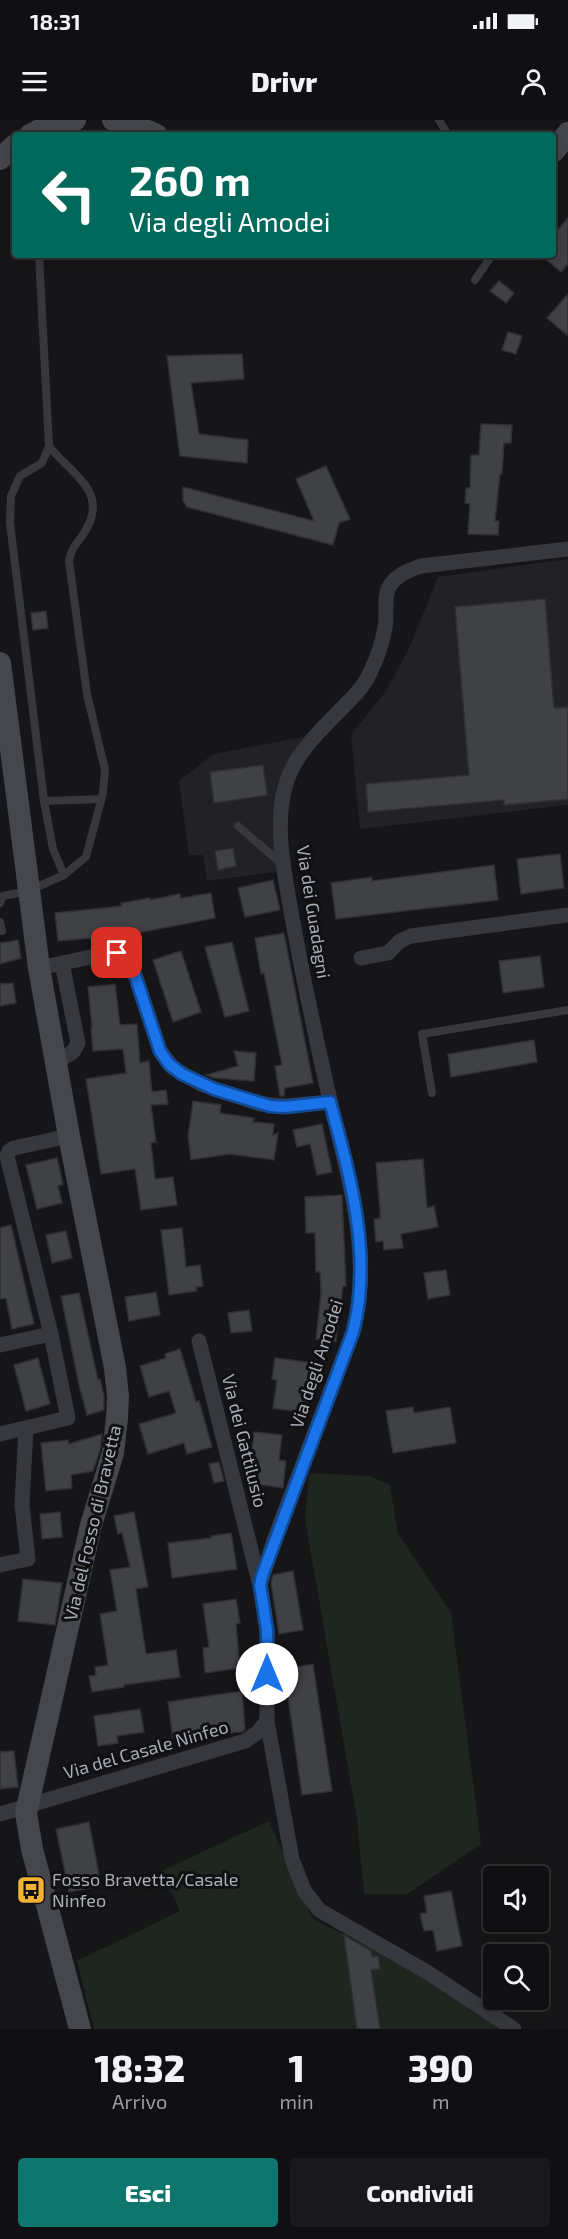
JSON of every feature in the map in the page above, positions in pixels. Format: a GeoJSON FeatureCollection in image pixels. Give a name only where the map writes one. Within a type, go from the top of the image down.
{"type":"FeatureCollection","features":[{"type":"Feature","properties":{"kind":"main road"},"geometry":{"type":"LineString","coordinates":[[36,132],[47,126],[75,120]]}},
{"type":"Feature","properties":{"kind":"main road"},"geometry":{"type":"LineString","coordinates":[[113,120],[129,123],[150,132]]}},
{"type":"Feature","properties":{"kind":"main road"},"geometry":{"type":"LineString","coordinates":[[556,148],[568,133]]}},
{"type":"Feature","properties":{"kind":"main road"},"geometry":{"type":"LineString","coordinates":[[0,159],[12,148]]}},
{"type":"Feature","properties":{"kind":"main road","name":"Via del Fosso di Bravetta"},"geometry":{"type":"LineString","coordinates":[[0,663],[39,968],[69,1136],[115,1368],[117,1418],[112,1453],[91,1525],[72,1618],[27,1805],[30,1839],[80,2029]]}},
{"type":"Feature","properties":{"kind":"street","name":"Via dei Guadagni"},"geometry":{"type":"LineString","coordinates":[[330,1102],[302,974],[283,865],[282,805],[291,771],[302,752],[368,678],[385,630],[387,590],[399,576],[421,566],[568,549]]}},
{"type":"Feature","properties":{"kind":"street"},"geometry":{"type":"LineString","coordinates":[[362,958],[388,953],[400,941],[411,936],[568,915]]}},
{"type":"Feature","properties":{"kind":"street"},"geometry":{"type":"LineString","coordinates":[[39,968],[111,953],[122,954],[133,969],[163,1056],[173,1068],[192,1080],[240,1098],[270,1106],[285,1107],[330,1102]]}},
{"type":"Feature","properties":{"kind":"street"},"geometry":{"type":"LineString","coordinates":[[56,1062],[73,1052],[78,1043],[62,963]]}},
{"type":"Feature","properties":{"kind":"street","name":"Via degli Amodei"},"geometry":{"type":"LineString","coordinates":[[267,1721],[267,1630],[260,1585],[274,1540],[353,1332],[359,1305],[361,1268],[358,1232],[350,1179],[330,1102]]}},
{"type":"Feature","properties":{"kind":"street"},"geometry":{"type":"LineString","coordinates":[[0,1434],[68,1418],[51,1334],[7,1156],[14,1148],[69,1136]]}},
{"type":"Feature","properties":{"kind":"street"},"geometry":{"type":"LineString","coordinates":[[0,1345],[51,1334]]}},
{"type":"Feature","properties":{"kind":"street","name":"Via dei Gattilusio"},"geometry":{"type":"LineString","coordinates":[[199,1341],[260,1585]]}},
{"type":"Feature","properties":{"kind":"street"},"geometry":{"type":"LineString","coordinates":[[0,1565],[28,1559],[22,1505],[26,1428]]}},
{"type":"Feature","properties":{"kind":"street"},"geometry":{"type":"LineString","coordinates":[[267,1721],[292,1859],[304,1890],[319,1910],[427,1972],[514,2029]]}},
{"type":"Feature","properties":{"kind":"street","name":"Via del Casale Ninfeo"},"geometry":{"type":"LineString","coordinates":[[0,1814],[245,1741],[257,1733],[267,1721]]}},
{"type":"Feature","properties":{"kind":"lane"},"geometry":{"type":"LineString","coordinates":[[39,258],[49,446],[42,463],[20,476],[11,496],[10,523],[44,801],[53,849],[64,875]]}},
{"type":"Feature","properties":{"kind":"lane"},"geometry":{"type":"LineString","coordinates":[[475,280],[490,258]]}},
{"type":"Feature","properties":{"kind":"lane"},"geometry":{"type":"LineString","coordinates":[[0,903],[3,896],[28,891],[64,875],[86,857],[101,799],[105,770],[87,694],[69,561],[71,549],[86,531],[94,513],[89,490],[83,480],[57,457],[49,446]]}},
{"type":"Feature","properties":{"kind":"lane"},"geometry":{"type":"LineString","coordinates":[[44,801],[101,799]]}},
{"type":"Feature","properties":{"kind":"lane"},"geometry":{"type":"LineString","coordinates":[[238,826],[283,865]]}},
{"type":"Feature","properties":{"kind":"lane"},"geometry":{"type":"LineString","coordinates":[[0,922],[2,931]]}},
{"type":"Feature","properties":{"kind":"lane"},"geometry":{"type":"LineString","coordinates":[[432,1093],[422,1034],[568,1010]]}},
{"type":"Feature","properties":{"kind":"shaded area"},"geometry":{"type":"Polygon","coordinates":[[[568,559],[568,805],[360,829],[351,734],[386,691],[411,644],[438,577],[568,559]]]}},
{"type":"Feature","properties":{"kind":"shaded area"},"geometry":{"type":"Polygon","coordinates":[[[303,737],[279,782],[279,852],[276,872],[207,881],[203,855],[189,855],[179,781],[213,754],[303,737]]]}},
{"type":"Feature","properties":{"kind":"shaded area"},"geometry":{"type":"Polygon","coordinates":[[[309,1473],[370,1476],[390,1485],[398,1534],[451,1613],[481,1844],[407,1894],[364,1894],[357,1819],[305,1519],[309,1473]]]}},
{"type":"Feature","properties":{"kind":"shaded area"},"geometry":{"type":"Polygon","coordinates":[[[269,1821],[312,1918],[413,1970],[501,2029],[94,2029],[77,1961],[180,1911],[161,1871],[269,1821]]]}},
{"type":"Feature","properties":{"kind":"building"},"geometry":{"type":"Polygon","coordinates":[[[568,218],[568,264],[561,272],[545,258],[556,258],[556,232],[568,218]]]}},
{"type":"Feature","properties":{"kind":"building"},"geometry":{"type":"Polygon","coordinates":[[[499,281],[514,293],[506,303],[490,291],[499,281]]]}},
{"type":"Feature","properties":{"kind":"building"},"geometry":{"type":"Polygon","coordinates":[[[568,294],[568,336],[547,318],[568,294]]]}},
{"type":"Feature","properties":{"kind":"building"},"geometry":{"type":"Polygon","coordinates":[[[508,332],[522,336],[516,354],[502,350],[508,332]]]}},
{"type":"Feature","properties":{"kind":"building"},"geometry":{"type":"Polygon","coordinates":[[[242,354],[244,379],[191,383],[199,434],[248,440],[247,463],[180,456],[167,356],[242,354]]]}},
{"type":"Feature","properties":{"kind":"building"},"geometry":{"type":"Polygon","coordinates":[[[481,424],[512,425],[511,443],[504,443],[502,474],[500,474],[495,521],[499,521],[498,535],[468,534],[470,504],[465,503],[466,488],[470,488],[471,455],[479,455],[481,424]]]}},
{"type":"Feature","properties":{"kind":"building"},"geometry":{"type":"Polygon","coordinates":[[[326,466],[350,519],[339,523],[333,545],[187,507],[183,500],[183,487],[314,521],[296,479],[326,466]]]}},
{"type":"Feature","properties":{"kind":"building"},"geometry":{"type":"Polygon","coordinates":[[[545,599],[554,708],[568,707],[568,799],[504,805],[504,800],[368,812],[366,784],[469,775],[455,607],[545,599]]]}},
{"type":"Feature","properties":{"kind":"building"},"geometry":{"type":"Polygon","coordinates":[[[46,611],[48,628],[33,630],[31,613],[46,611]]]}},
{"type":"Feature","properties":{"kind":"building"},"geometry":{"type":"Polygon","coordinates":[[[263,765],[267,795],[214,803],[210,772],[263,765]]]}},
{"type":"Feature","properties":{"kind":"building"},"geometry":{"type":"Polygon","coordinates":[[[233,848],[236,866],[218,870],[215,851],[233,848]]]}},
{"type":"Feature","properties":{"kind":"building"},"geometry":{"type":"Polygon","coordinates":[[[560,854],[564,888],[521,894],[517,859],[560,854]]]}},
{"type":"Feature","properties":{"kind":"building"},"geometry":{"type":"Polygon","coordinates":[[[494,865],[498,900],[336,919],[331,883],[372,877],[372,881],[494,865]]]}},
{"type":"Feature","properties":{"kind":"building"},"geometry":{"type":"Polygon","coordinates":[[[273,880],[280,910],[245,917],[238,888],[273,880]]]}},
{"type":"Feature","properties":{"kind":"building"},"geometry":{"type":"Polygon","coordinates":[[[211,893],[215,918],[127,935],[58,941],[55,913],[122,906],[121,903],[180,894],[181,898],[211,893]]]}},
{"type":"Feature","properties":{"kind":"building"},"geometry":{"type":"Polygon","coordinates":[[[284,933],[313,1083],[285,1088],[284,1096],[280,1096],[275,1066],[282,1065],[255,938],[284,933]]]}},
{"type":"Feature","properties":{"kind":"building"},"geometry":{"type":"Polygon","coordinates":[[[18,940],[21,958],[0,964],[0,943],[18,940]]]}},
{"type":"Feature","properties":{"kind":"building"},"geometry":{"type":"Polygon","coordinates":[[[232,942],[249,1011],[225,1017],[205,947],[232,942]]]}},
{"type":"Feature","properties":{"kind":"building"},"geometry":{"type":"Polygon","coordinates":[[[181,951],[201,1012],[173,1022],[153,960],[181,951]]]}},
{"type":"Feature","properties":{"kind":"building"},"geometry":{"type":"Polygon","coordinates":[[[540,956],[544,987],[503,993],[499,961],[540,956]]]}},
{"type":"Feature","properties":{"kind":"building"},"geometry":{"type":"Polygon","coordinates":[[[13,983],[16,1003],[0,1006],[0,984],[13,983]]]}},
{"type":"Feature","properties":{"kind":"building"},"geometry":{"type":"Polygon","coordinates":[[[115,984],[120,1025],[137,1024],[140,1063],[149,1061],[152,1092],[166,1090],[168,1104],[151,1105],[156,1142],[151,1143],[155,1179],[173,1177],[177,1205],[141,1210],[135,1169],[101,1174],[86,1079],[126,1073],[123,1049],[93,1051],[88,987],[115,984]]]}},
{"type":"Feature","properties":{"kind":"building"},"geometry":{"type":"Polygon","coordinates":[[[534,1040],[537,1062],[451,1077],[448,1054],[534,1040]]]}},
{"type":"Feature","properties":{"kind":"building"},"geometry":{"type":"Polygon","coordinates":[[[234,1051],[256,1053],[254,1081],[213,1078],[206,1075],[238,1066],[234,1051]]]}},
{"type":"Feature","properties":{"kind":"building"},"geometry":{"type":"Polygon","coordinates":[[[193,1101],[221,1105],[220,1113],[254,1118],[253,1122],[274,1124],[273,1135],[278,1133],[274,1160],[229,1154],[191,1160],[188,1136],[193,1101]]]}},
{"type":"Feature","properties":{"kind":"building"},"geometry":{"type":"Polygon","coordinates":[[[322,1124],[332,1172],[317,1175],[310,1144],[297,1147],[293,1130],[322,1124]]]}},
{"type":"Feature","properties":{"kind":"building"},"geometry":{"type":"Polygon","coordinates":[[[57,1158],[63,1184],[58,1186],[62,1203],[37,1209],[26,1165],[57,1158]]]}},
{"type":"Feature","properties":{"kind":"building"},"geometry":{"type":"Polygon","coordinates":[[[423,1159],[427,1208],[434,1206],[438,1227],[401,1234],[403,1248],[384,1250],[383,1241],[376,1242],[374,1219],[380,1218],[380,1210],[376,1163],[423,1159]]]}},
{"type":"Feature","properties":{"kind":"building"},"geometry":{"type":"Polygon","coordinates":[[[342,1195],[346,1286],[343,1286],[336,1342],[316,1339],[321,1293],[320,1272],[316,1272],[315,1233],[306,1233],[305,1197],[342,1195]]]}},
{"type":"Feature","properties":{"kind":"building"},"geometry":{"type":"Polygon","coordinates":[[[11,1225],[34,1324],[12,1329],[6,1298],[0,1299],[0,1228],[11,1225]]]}},
{"type":"Feature","properties":{"kind":"building"},"geometry":{"type":"Polygon","coordinates":[[[182,1228],[186,1267],[200,1265],[203,1286],[196,1287],[197,1291],[169,1295],[161,1230],[182,1228]]]}},
{"type":"Feature","properties":{"kind":"building"},"geometry":{"type":"Polygon","coordinates":[[[66,1231],[72,1258],[52,1263],[46,1235],[66,1231]]]}},
{"type":"Feature","properties":{"kind":"building"},"geometry":{"type":"Polygon","coordinates":[[[446,1270],[450,1295],[428,1299],[424,1273],[446,1270]]]}},
{"type":"Feature","properties":{"kind":"building"},"geometry":{"type":"Polygon","coordinates":[[[156,1292],[160,1315],[129,1321],[125,1297],[156,1292]]]}},
{"type":"Feature","properties":{"kind":"building"},"geometry":{"type":"Polygon","coordinates":[[[79,1293],[98,1380],[100,1379],[104,1396],[104,1410],[87,1415],[61,1296],[79,1293]]]}},
{"type":"Feature","properties":{"kind":"building"},"geometry":{"type":"Polygon","coordinates":[[[249,1310],[252,1331],[231,1333],[228,1313],[249,1310]]]}},
{"type":"Feature","properties":{"kind":"building"},"geometry":{"type":"Polygon","coordinates":[[[180,1349],[196,1402],[199,1401],[212,1447],[187,1454],[184,1443],[148,1454],[139,1424],[176,1413],[169,1391],[149,1397],[140,1366],[166,1358],[165,1354],[180,1349]]]}},
{"type":"Feature","properties":{"kind":"building"},"geometry":{"type":"Polygon","coordinates":[[[38,1358],[50,1404],[26,1411],[14,1365],[38,1358]]]}},
{"type":"Feature","properties":{"kind":"building"},"geometry":{"type":"Polygon","coordinates":[[[275,1358],[322,1364],[319,1383],[310,1382],[306,1413],[273,1408],[277,1380],[272,1379],[275,1358]]]}},
{"type":"Feature","properties":{"kind":"building"},"geometry":{"type":"Polygon","coordinates":[[[413,1407],[414,1413],[450,1407],[456,1443],[393,1453],[386,1411],[413,1407]]]}},
{"type":"Feature","properties":{"kind":"building"},"geometry":{"type":"Polygon","coordinates":[[[254,1432],[282,1435],[279,1460],[286,1461],[283,1488],[256,1484],[259,1460],[251,1459],[254,1432]]]}},
{"type":"Feature","properties":{"kind":"building"},"geometry":{"type":"Polygon","coordinates":[[[102,1434],[100,1450],[93,1471],[71,1475],[72,1488],[46,1491],[41,1443],[68,1440],[69,1444],[102,1434]]]}},
{"type":"Feature","properties":{"kind":"building"},"geometry":{"type":"Polygon","coordinates":[[[219,1462],[224,1481],[214,1483],[209,1464],[219,1462]]]}},
{"type":"Feature","properties":{"kind":"building"},"geometry":{"type":"Polygon","coordinates":[[[60,1512],[62,1537],[42,1539],[40,1514],[60,1512]]]}},
{"type":"Feature","properties":{"kind":"building"},"geometry":{"type":"Polygon","coordinates":[[[134,1512],[148,1587],[136,1589],[146,1654],[176,1650],[180,1677],[92,1692],[89,1676],[96,1675],[95,1667],[108,1665],[100,1614],[117,1611],[110,1570],[130,1567],[122,1533],[118,1534],[114,1516],[134,1512]]]}},
{"type":"Feature","properties":{"kind":"building"},"geometry":{"type":"Polygon","coordinates":[[[231,1533],[237,1569],[172,1578],[168,1543],[211,1538],[211,1536],[231,1533]]]}},
{"type":"Feature","properties":{"kind":"building"},"geometry":{"type":"Polygon","coordinates":[[[293,1571],[303,1630],[279,1634],[271,1583],[273,1575],[293,1571]]]}},
{"type":"Feature","properties":{"kind":"building"},"geometry":{"type":"Polygon","coordinates":[[[23,1579],[62,1583],[55,1625],[18,1621],[23,1579]]]}},
{"type":"Feature","properties":{"kind":"building"},"geometry":{"type":"Polygon","coordinates":[[[236,1599],[240,1623],[236,1624],[240,1668],[205,1673],[203,1648],[209,1647],[203,1604],[236,1599]]]}},
{"type":"Feature","properties":{"kind":"building"},"geometry":{"type":"Polygon","coordinates":[[[313,1664],[332,1791],[302,1795],[284,1669],[313,1664]]]}},
{"type":"Feature","properties":{"kind":"building"},"geometry":{"type":"Polygon","coordinates":[[[242,1691],[245,1729],[242,1732],[211,1734],[211,1732],[173,1738],[168,1702],[242,1691]]]}},
{"type":"Feature","properties":{"kind":"building"},"geometry":{"type":"Polygon","coordinates":[[[140,1709],[144,1732],[117,1736],[118,1743],[98,1746],[94,1716],[140,1709]]]}},
{"type":"Feature","properties":{"kind":"building"},"geometry":{"type":"Polygon","coordinates":[[[14,1751],[18,1787],[0,1789],[0,1752],[14,1751]]]}},
{"type":"Feature","properties":{"kind":"building"},"geometry":{"type":"Polygon","coordinates":[[[89,1822],[101,1886],[69,1892],[56,1829],[89,1822]]]}},
{"type":"Feature","properties":{"kind":"building"},"geometry":{"type":"Polygon","coordinates":[[[451,1891],[462,1946],[437,1951],[433,1930],[424,1931],[420,1914],[427,1913],[424,1896],[451,1891]]]}},
{"type":"Feature","properties":{"kind":"building"},"geometry":{"type":"Polygon","coordinates":[[[344,1935],[371,1951],[372,1957],[378,1956],[380,1969],[371,1970],[380,2029],[357,2029],[344,1935]]]}},
{"type":"Feature","properties":{"kind":"place","name":"Fosso Bravetta/Casale Ninfeo"},"geometry":{"type":"Point","coordinates":[31,1890]}},
{"type":"Feature","properties":{"kind":"route"},"geometry":{"type":"LineString","coordinates":[[117,953],[122,954],[130,962],[160,1051],[173,1068],[202,1085],[260,1104],[285,1107],[330,1102],[350,1179],[360,1248],[359,1305],[353,1332],[262,1576],[260,1585],[267,1630],[267,1674]]}}]}
